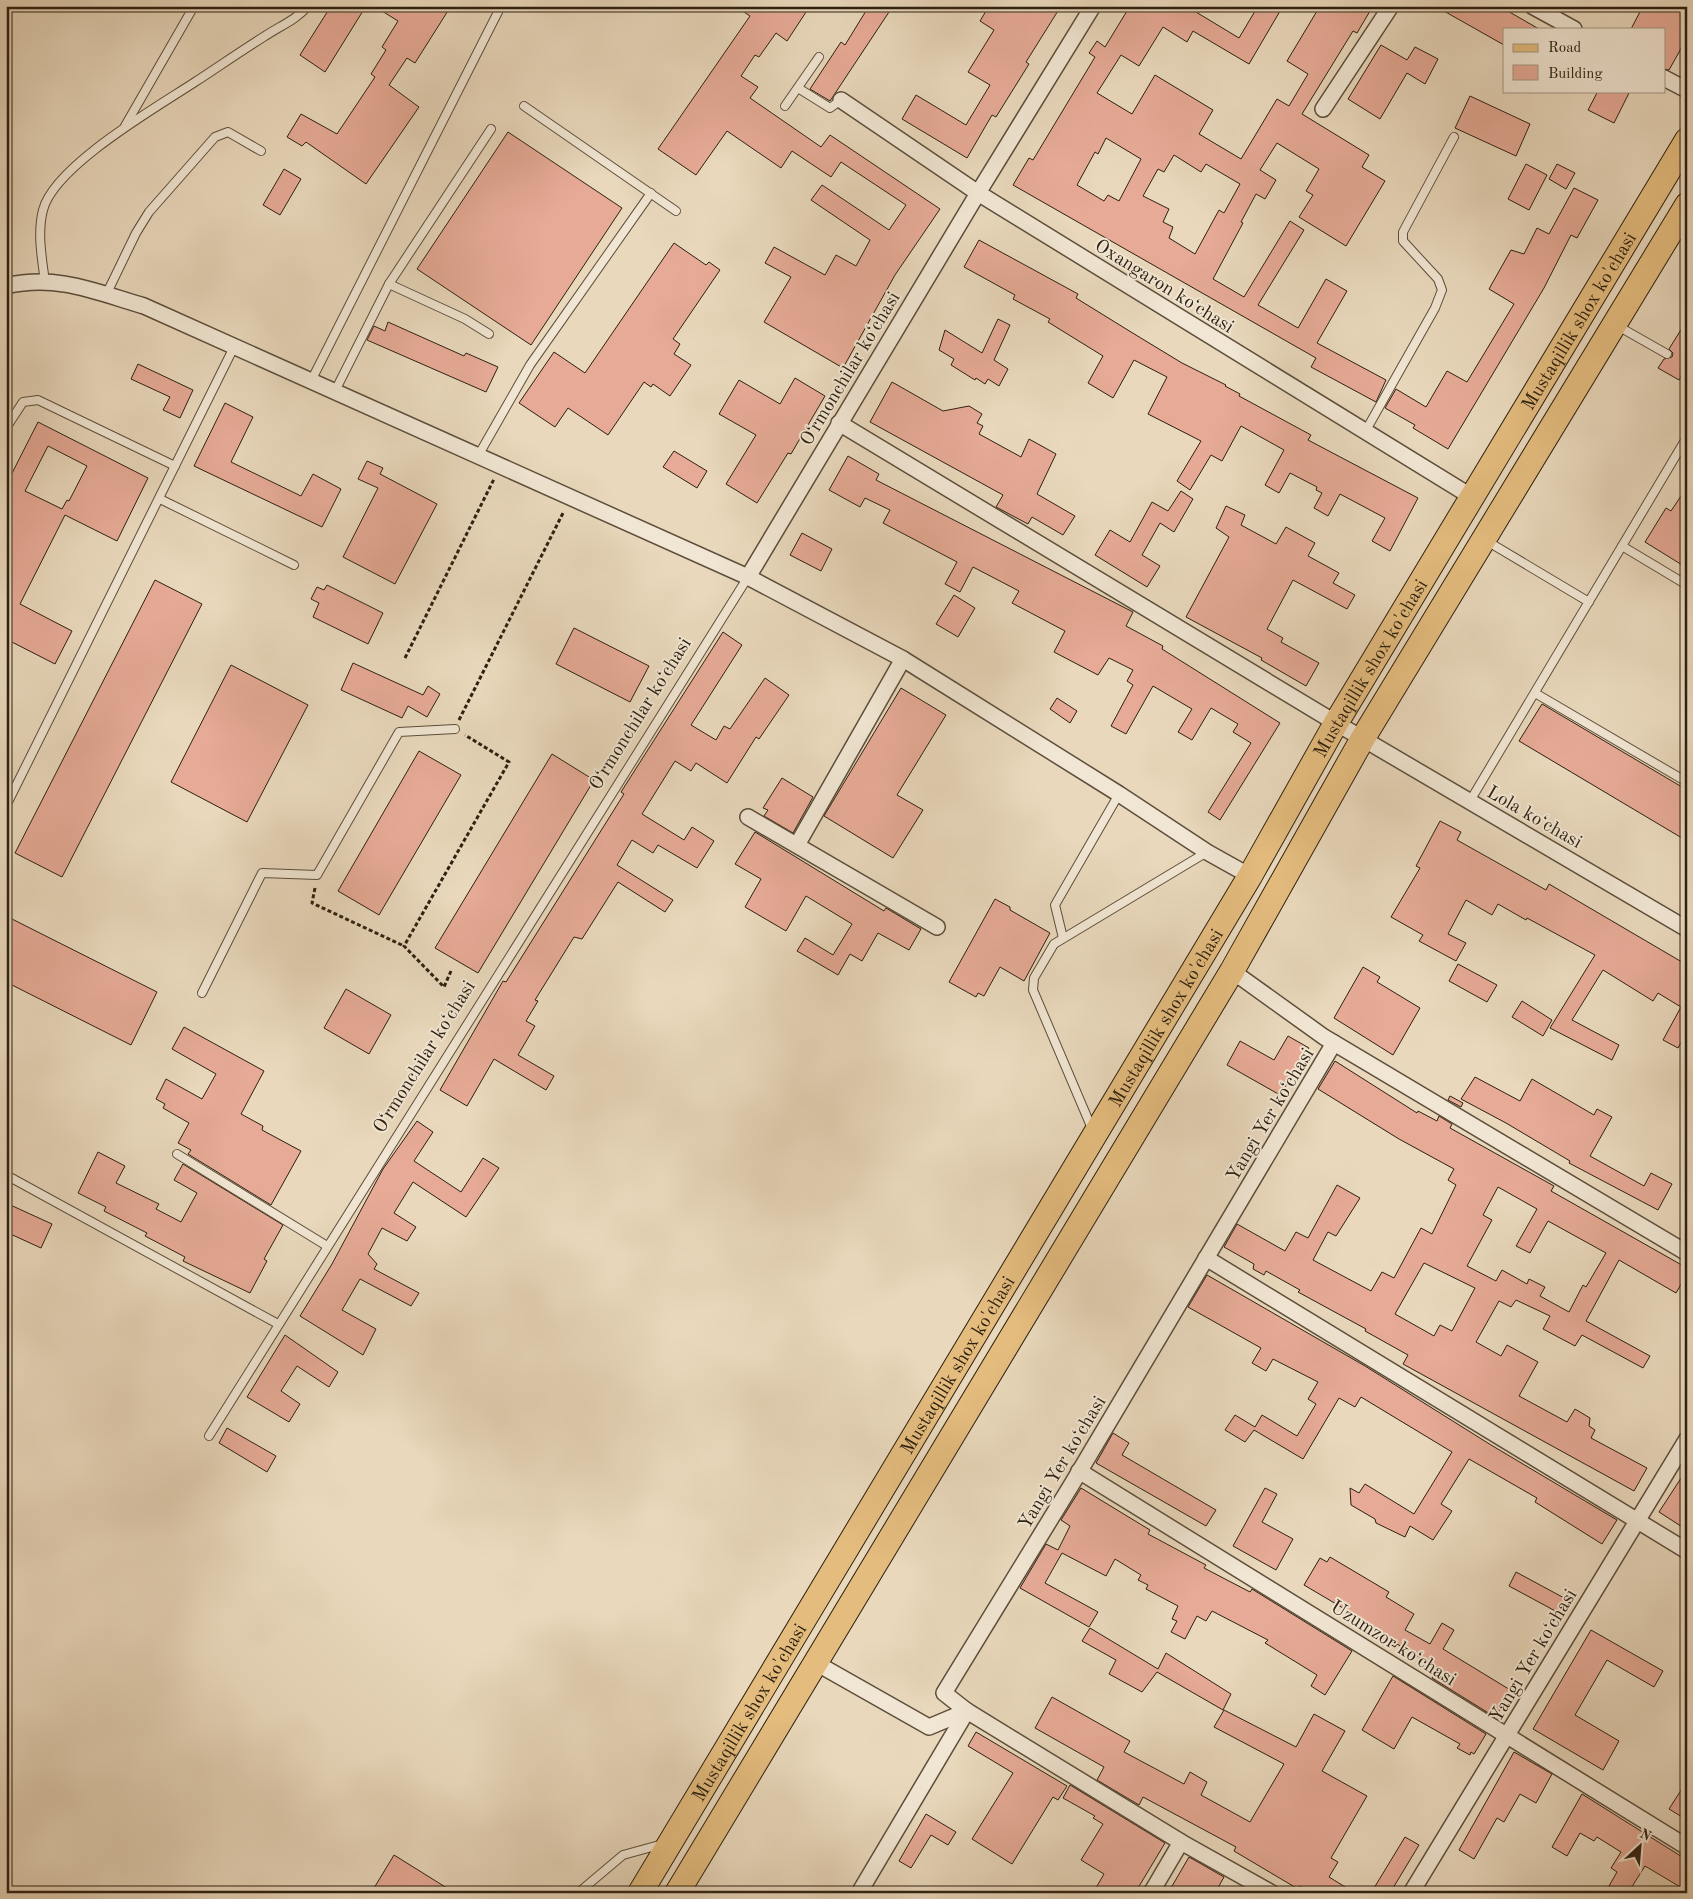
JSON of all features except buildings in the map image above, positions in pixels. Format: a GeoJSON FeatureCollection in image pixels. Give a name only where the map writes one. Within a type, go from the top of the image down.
{"type":"FeatureCollection","features":[{"type":"Feature","properties":{"kind":"main road","name":"Mustaqillik shox ko'chasi"},"geometry":{"type":"LineString","coordinates":[[640,1893],[1095,1136],[1250,876],[1336,723],[1687,140]]}},
{"type":"Feature","properties":{"kind":"main road","name":"Mustaqillik shox ko'chasi"},"geometry":{"type":"LineString","coordinates":[[677,1893],[1232,971],[1363,738],[1687,205]]}},
{"type":"Feature","properties":{"kind":"main road"},"geometry":{"type":"LineString","coordinates":[[950,1375],[978,1393]]}},
{"type":"Feature","properties":{"kind":"street","name":"Oʻrmonchilar koʻchasi"},"geometry":{"type":"LineString","coordinates":[[748,577],[839,423],[1093,6]]}},
{"type":"Feature","properties":{"kind":"street"},"geometry":{"type":"LineString","coordinates":[[1323,110],[1391,6]]}},
{"type":"Feature","properties":{"kind":"street"},"geometry":{"type":"LineString","coordinates":[[1532,6],[1572,28]]}},
{"type":"Feature","properties":{"kind":"street"},"geometry":{"type":"LineString","coordinates":[[1666,79],[1687,90]]}},
{"type":"Feature","properties":{"kind":"street","name":"Oxangaron koʻchasi"},"geometry":{"type":"LineString","coordinates":[[841,100],[978,193],[1472,496]]}},
{"type":"Feature","properties":{"kind":"street"},"geometry":{"type":"LineString","coordinates":[[6,286],[26,281],[64,282],[144,306],[748,577],[903,659],[1119,794],[1207,852],[1250,876]]}},
{"type":"Feature","properties":{"kind":"street","name":"Lola koʻchasi"},"geometry":{"type":"LineString","coordinates":[[839,423],[1336,723],[1687,928]]}},
{"type":"Feature","properties":{"kind":"street"},"geometry":{"type":"LineString","coordinates":[[796,845],[903,659]]}},
{"type":"Feature","properties":{"kind":"street"},"geometry":{"type":"LineString","coordinates":[[748,817],[937,927]]}},
{"type":"Feature","properties":{"kind":"street"},"geometry":{"type":"LineString","coordinates":[[1232,971],[1334,1043],[1687,1253]]}},
{"type":"Feature","properties":{"kind":"street","name":"Yangi Yer koʻchasi"},"geometry":{"type":"LineString","coordinates":[[967,1711],[944,1693],[1079,1471],[1334,1043]]}},
{"type":"Feature","properties":{"kind":"street"},"geometry":{"type":"LineString","coordinates":[[1206,1258],[1687,1551]]}},
{"type":"Feature","properties":{"kind":"street","name":"Yangi Yer koʻchasi"},"geometry":{"type":"LineString","coordinates":[[1411,1893],[1687,1439]]}},
{"type":"Feature","properties":{"kind":"street","name":"Uzumzor koʻchasi"},"geometry":{"type":"LineString","coordinates":[[1079,1471],[1687,1847]]}},
{"type":"Feature","properties":{"kind":"street"},"geometry":{"type":"LineString","coordinates":[[816,1663],[929,1726],[967,1711]]}},
{"type":"Feature","properties":{"kind":"street"},"geometry":{"type":"LineString","coordinates":[[967,1711],[1181,1842],[1272,1893]]}},
{"type":"Feature","properties":{"kind":"street"},"geometry":{"type":"LineString","coordinates":[[859,1893],[967,1711]]}},
{"type":"Feature","properties":{"kind":"street"},"geometry":{"type":"LineString","coordinates":[[1151,1893],[1181,1842]]}},
{"type":"Feature","properties":{"kind":"lane"},"geometry":{"type":"LineString","coordinates":[[125,126],[194,6]]}},
{"type":"Feature","properties":{"kind":"lane"},"geometry":{"type":"LineString","coordinates":[[45,282],[40,223],[50,195],[64,178],[125,126],[300,15],[308,6]]}},
{"type":"Feature","properties":{"kind":"lane"},"geometry":{"type":"LineString","coordinates":[[311,381],[501,6]]}},
{"type":"Feature","properties":{"kind":"lane"},"geometry":{"type":"LineString","coordinates":[[785,106],[818,57]]}},
{"type":"Feature","properties":{"kind":"lane"},"geometry":{"type":"LineString","coordinates":[[798,88],[830,108],[841,100]]}},
{"type":"Feature","properties":{"kind":"lane"},"geometry":{"type":"LineString","coordinates":[[524,106],[676,211]]}},
{"type":"Feature","properties":{"kind":"lane"},"geometry":{"type":"LineString","coordinates":[[335,392],[389,284],[491,130]]}},
{"type":"Feature","properties":{"kind":"lane"},"geometry":{"type":"LineString","coordinates":[[106,295],[136,233],[149,212],[215,137],[228,132],[261,151]]}},
{"type":"Feature","properties":{"kind":"lane"},"geometry":{"type":"LineString","coordinates":[[1365,432],[1435,308],[1442,290],[1438,279],[1403,241],[1403,232],[1454,136]]}},
{"type":"Feature","properties":{"kind":"lane"},"geometry":{"type":"LineString","coordinates":[[478,456],[530,365],[651,193]]}},
{"type":"Feature","properties":{"kind":"lane"},"geometry":{"type":"LineString","coordinates":[[389,284],[466,320],[489,334]]}},
{"type":"Feature","properties":{"kind":"lane"},"geometry":{"type":"LineString","coordinates":[[1615,324],[1667,354]]}},
{"type":"Feature","properties":{"kind":"lane"},"geometry":{"type":"LineString","coordinates":[[6,806],[234,347]]}},
{"type":"Feature","properties":{"kind":"lane"},"geometry":{"type":"LineString","coordinates":[[6,428],[23,402],[38,400],[175,466]]}},
{"type":"Feature","properties":{"kind":"lane"},"geometry":{"type":"LineString","coordinates":[[1470,801],[1687,438]]}},
{"type":"Feature","properties":{"kind":"lane"},"geometry":{"type":"LineString","coordinates":[[160,499],[294,565]]}},
{"type":"Feature","properties":{"kind":"lane"},"geometry":{"type":"LineString","coordinates":[[1485,540],[1589,602]]}},
{"type":"Feature","properties":{"kind":"lane"},"geometry":{"type":"LineString","coordinates":[[1622,546],[1687,584]]}},
{"type":"Feature","properties":{"kind":"lane","name":"Oʻrmonchilar koʻchasi"},"geometry":{"type":"LineString","coordinates":[[209,1436],[748,577]]}},
{"type":"Feature","properties":{"kind":"lane"},"geometry":{"type":"LineString","coordinates":[[1535,693],[1687,782]]}},
{"type":"Feature","properties":{"kind":"lane"},"geometry":{"type":"LineString","coordinates":[[202,992],[262,873],[317,875],[399,732],[455,729]]}},
{"type":"Feature","properties":{"kind":"lane"},"geometry":{"type":"LineString","coordinates":[[1063,938],[1055,905],[1119,794]]}},
{"type":"Feature","properties":{"kind":"lane"},"geometry":{"type":"LineString","coordinates":[[1095,1136],[1033,990],[1034,978],[1054,944],[1207,852]]}},
{"type":"Feature","properties":{"kind":"lane"},"geometry":{"type":"LineString","coordinates":[[178,1154],[327,1246]]}},
{"type":"Feature","properties":{"kind":"lane"},"geometry":{"type":"LineString","coordinates":[[6,1175],[278,1324]]}},
{"type":"Feature","properties":{"kind":"lane"},"geometry":{"type":"LineString","coordinates":[[578,1893],[623,1855],[670,1843]]}},
{"type":"Feature","properties":{"kind":"path"},"geometry":{"type":"LineString","coordinates":[[405,658],[501,466]]}},
{"type":"Feature","properties":{"kind":"path"},"geometry":{"type":"LineString","coordinates":[[404,946],[509,762],[455,729],[571,497]]}},
{"type":"Feature","properties":{"kind":"path"},"geometry":{"type":"LineString","coordinates":[[317,875],[312,903],[404,946],[444,987],[451,971]]}}]}
